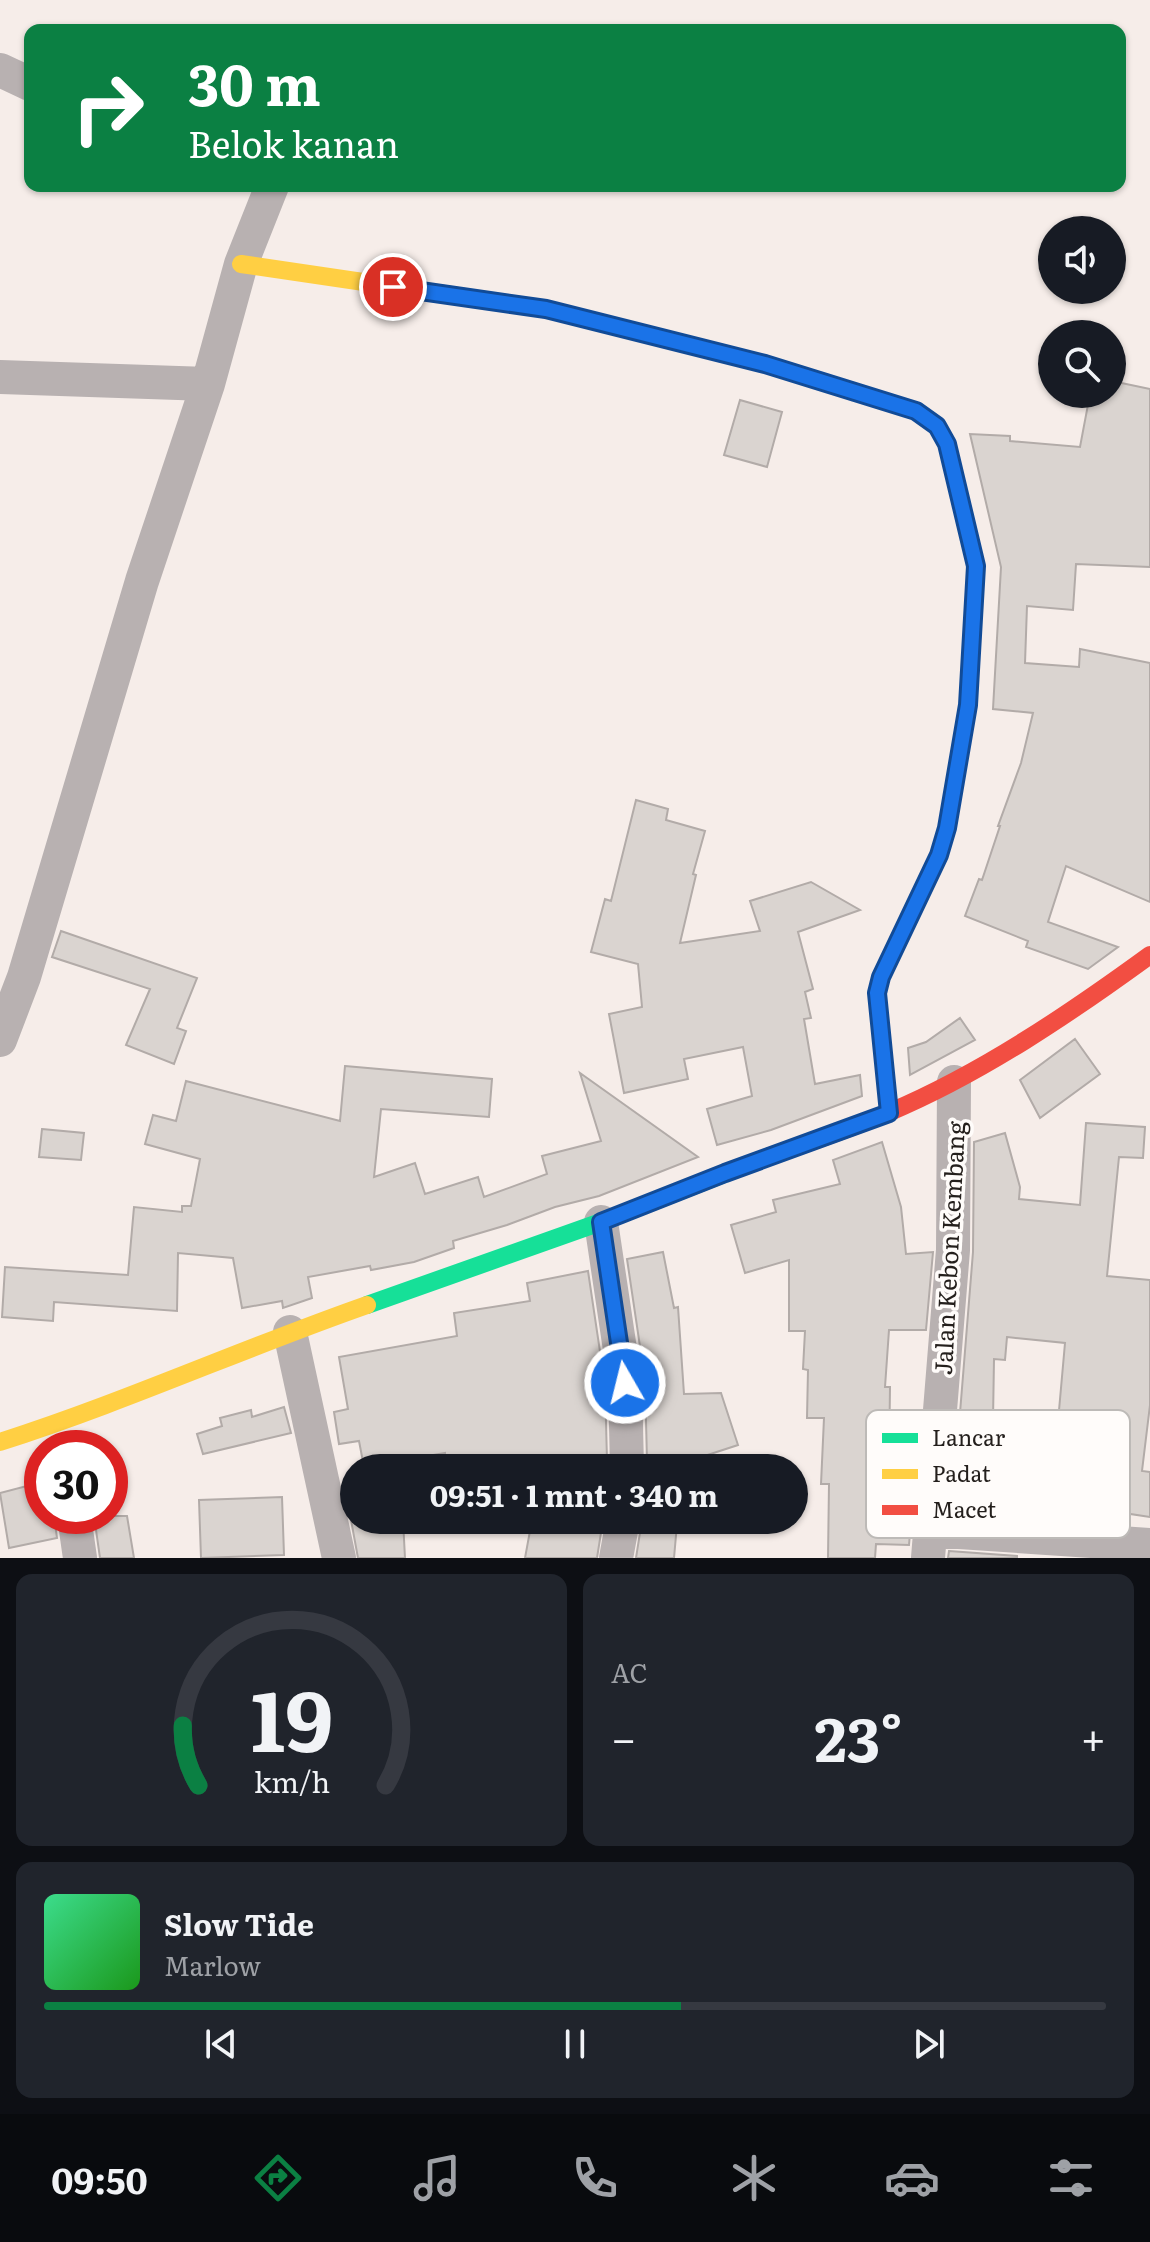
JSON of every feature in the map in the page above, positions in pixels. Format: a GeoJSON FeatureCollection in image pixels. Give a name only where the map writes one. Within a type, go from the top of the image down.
{"type":"FeatureCollection","features":[{"type":"Feature","properties":{"kind":"street"},"geometry":{"type":"LineString","coordinates":[[0,70],[24,81]]}},
{"type":"Feature","properties":{"kind":"street"},"geometry":{"type":"LineString","coordinates":[[0,1040],[37,936],[142,581],[208,384],[241,264],[269,192]]}},
{"type":"Feature","properties":{"kind":"street"},"geometry":{"type":"LineString","coordinates":[[241,264],[546,309],[765,364],[916,411],[937,426],[947,444],[976,566],[968,705],[947,828],[939,855],[881,977],[877,993],[889,1113]]}},
{"type":"Feature","properties":{"kind":"street"},"geometry":{"type":"LineString","coordinates":[[0,377],[208,384]]}},
{"type":"Feature","properties":{"kind":"street"},"geometry":{"type":"LineString","coordinates":[[75,1430],[290,1332],[601,1222],[889,1113],[954,1082],[1095,995],[1150,955]]}},
{"type":"Feature","properties":{"kind":"street","name":"Jalan Kebon Kembang"},"geometry":{"type":"LineString","coordinates":[[939,1410],[953,1250],[954,1082]]}},
{"type":"Feature","properties":{"kind":"street"},"geometry":{"type":"LineString","coordinates":[[601,1222],[625,1383],[627,1454]]}},
{"type":"Feature","properties":{"kind":"street"},"geometry":{"type":"LineString","coordinates":[[290,1332],[339,1558]]}},
{"type":"Feature","properties":{"kind":"street"},"geometry":{"type":"LineString","coordinates":[[0,1442],[24,1439]]}},
{"type":"Feature","properties":{"kind":"street"},"geometry":{"type":"LineString","coordinates":[[77,1534],[80,1558]]}},
{"type":"Feature","properties":{"kind":"street"},"geometry":{"type":"LineString","coordinates":[[616,1558],[620,1534]]}},
{"type":"Feature","properties":{"kind":"street"},"geometry":{"type":"LineString","coordinates":[[928,1544],[1150,1545]]}},
{"type":"Feature","properties":{"kind":"building"},"geometry":{"type":"Polygon","coordinates":[[[1126,384],[1150,389],[1150,567],[1076,564],[1073,610],[1027,606],[1025,663],[1079,667],[1080,649],[1150,663],[1150,902],[1066,866],[1048,922],[1118,947],[1088,969],[1026,947],[1028,941],[965,916],[979,879],[982,880],[1021,763],[1033,713],[993,709],[1001,567],[970,434],[1010,436],[1010,441],[1080,447],[1087,408],[1126,408],[1126,384]]]}},
{"type":"Feature","properties":{"kind":"building"},"geometry":{"type":"Polygon","coordinates":[[[740,400],[782,412],[767,467],[724,455],[740,400]]]}},
{"type":"Feature","properties":{"kind":"building"},"geometry":{"type":"Polygon","coordinates":[[[636,800],[668,809],[666,820],[705,831],[680,943],[760,931],[750,901],[811,882],[860,910],[798,932],[813,989],[805,992],[811,1018],[804,1019],[815,1084],[860,1075],[862,1096],[771,1130],[717,1145],[707,1109],[752,1096],[743,1047],[684,1059],[688,1079],[624,1093],[609,1014],[642,1007],[638,964],[591,952],[605,899],[611,901],[636,800]]]}},
{"type":"Feature","properties":{"kind":"building"},"geometry":{"type":"Polygon","coordinates":[[[61,931],[197,978],[177,1028],[186,1031],[174,1064],[126,1045],[150,989],[52,957],[61,931]]]}},
{"type":"Feature","properties":{"kind":"building"},"geometry":{"type":"Polygon","coordinates":[[[960,1018],[975,1040],[910,1075],[908,1048],[926,1042],[960,1018]]]}},
{"type":"Feature","properties":{"kind":"building"},"geometry":{"type":"Polygon","coordinates":[[[1075,1039],[1100,1074],[1040,1118],[1020,1080],[1075,1039]]]}},
{"type":"Feature","properties":{"kind":"building"},"geometry":{"type":"Polygon","coordinates":[[[345,1066],[492,1079],[489,1117],[381,1109],[374,1177],[415,1163],[425,1194],[478,1177],[484,1197],[547,1174],[542,1156],[601,1141],[580,1073],[698,1157],[599,1196],[555,1207],[453,1241],[454,1248],[414,1262],[308,1277],[312,1298],[283,1308],[282,1301],[242,1308],[233,1258],[178,1253],[177,1311],[54,1302],[53,1321],[2,1317],[5,1267],[128,1275],[134,1207],[182,1212],[182,1206],[191,1206],[200,1159],[145,1144],[153,1115],[176,1121],[186,1081],[340,1121],[345,1066]]]}},
{"type":"Feature","properties":{"kind":"building"},"geometry":{"type":"Polygon","coordinates":[[[1086,1123],[1145,1127],[1143,1158],[1119,1157],[1107,1276],[1150,1280],[1150,1405],[1142,1471],[1150,1472],[1150,1517],[1130,1514],[1130,1410],[1059,1410],[1065,1343],[1007,1337],[1005,1360],[994,1359],[993,1410],[960,1410],[973,1252],[974,1142],[1005,1133],[1020,1187],[1019,1199],[1080,1205],[1086,1123]]]}},
{"type":"Feature","properties":{"kind":"building"},"geometry":{"type":"Polygon","coordinates":[[[42,1129],[84,1133],[81,1160],[39,1157],[42,1129]]]}},
{"type":"Feature","properties":{"kind":"building"},"geometry":{"type":"Polygon","coordinates":[[[882,1142],[901,1207],[906,1254],[933,1252],[926,1330],[889,1330],[885,1387],[890,1387],[890,1410],[866,1410],[866,1538],[910,1538],[909,1545],[876,1544],[875,1558],[828,1558],[829,1484],[821,1484],[824,1418],[807,1418],[808,1370],[803,1369],[805,1331],[789,1331],[789,1260],[745,1273],[731,1225],[776,1212],[773,1200],[840,1184],[833,1160],[882,1142]]]}},
{"type":"Feature","properties":{"kind":"building"},"geometry":{"type":"Polygon","coordinates":[[[663,1252],[674,1308],[678,1307],[684,1394],[721,1393],[738,1445],[710,1454],[647,1454],[645,1380],[627,1259],[663,1252]]]}},
{"type":"Feature","properties":{"kind":"building"},"geometry":{"type":"Polygon","coordinates":[[[588,1271],[605,1385],[607,1454],[362,1454],[359,1441],[339,1444],[334,1412],[348,1409],[339,1357],[457,1336],[454,1313],[530,1301],[527,1283],[588,1271]]]}},
{"type":"Feature","properties":{"kind":"building"},"geometry":{"type":"Polygon","coordinates":[[[284,1407],[291,1433],[203,1454],[197,1434],[222,1426],[220,1418],[251,1410],[252,1417],[284,1407]]]}},
{"type":"Feature","properties":{"kind":"building"},"geometry":{"type":"Polygon","coordinates":[[[24,1487],[24,1534],[56,1534],[57,1538],[9,1548],[0,1493],[24,1487]]]}},
{"type":"Feature","properties":{"kind":"building"},"geometry":{"type":"Polygon","coordinates":[[[282,1497],[284,1555],[201,1558],[199,1500],[282,1497]]]}},
{"type":"Feature","properties":{"kind":"building"},"geometry":{"type":"Polygon","coordinates":[[[128,1522],[134,1558],[100,1558],[97,1534],[128,1534],[128,1522]]]}},
{"type":"Feature","properties":{"kind":"building"},"geometry":{"type":"Polygon","coordinates":[[[354,1534],[404,1534],[405,1558],[358,1558],[354,1534]]]}},
{"type":"Feature","properties":{"kind":"building"},"geometry":{"type":"Polygon","coordinates":[[[529,1534],[601,1534],[597,1558],[525,1558],[529,1534]]]}},
{"type":"Feature","properties":{"kind":"building"},"geometry":{"type":"Polygon","coordinates":[[[640,1534],[676,1534],[674,1558],[636,1558],[640,1534]]]}},
{"type":"Feature","properties":{"kind":"building"},"geometry":{"type":"Polygon","coordinates":[[[949,1551],[1017,1556],[1017,1558],[948,1558],[949,1551]]]}},
{"type":"Feature","properties":{"kind":"traffic: fast"},"geometry":{"type":"LineString","coordinates":[[638,332],[765,364],[916,411],[937,426],[947,444],[976,566],[964,727]]}},
{"type":"Feature","properties":{"kind":"traffic: fast"},"geometry":{"type":"LineString","coordinates":[[367,1305],[601,1222],[770,1156]]}},
{"type":"Feature","properties":{"kind":"traffic: slow"},"geometry":{"type":"LineString","coordinates":[[241,264],[546,309],[638,332]]}},
{"type":"Feature","properties":{"kind":"traffic: slow"},"geometry":{"type":"LineString","coordinates":[[0,1442],[93,1410],[367,1305]]}},
{"type":"Feature","properties":{"kind":"traffic: jam"},"geometry":{"type":"LineString","coordinates":[[889,1113],[877,993],[881,977],[939,855],[947,828],[964,727]]}},
{"type":"Feature","properties":{"kind":"traffic: jam"},"geometry":{"type":"LineString","coordinates":[[770,1156],[875,1118],[958,1079],[1056,1020],[1150,955]]}},
{"type":"Feature","properties":{"kind":"route"},"geometry":{"type":"LineString","coordinates":[[393,287],[546,309],[765,364],[916,411],[937,426],[947,444],[976,566],[968,705],[947,828],[931,874],[881,977],[877,993],[889,1113],[601,1222],[625,1383]]}}]}
